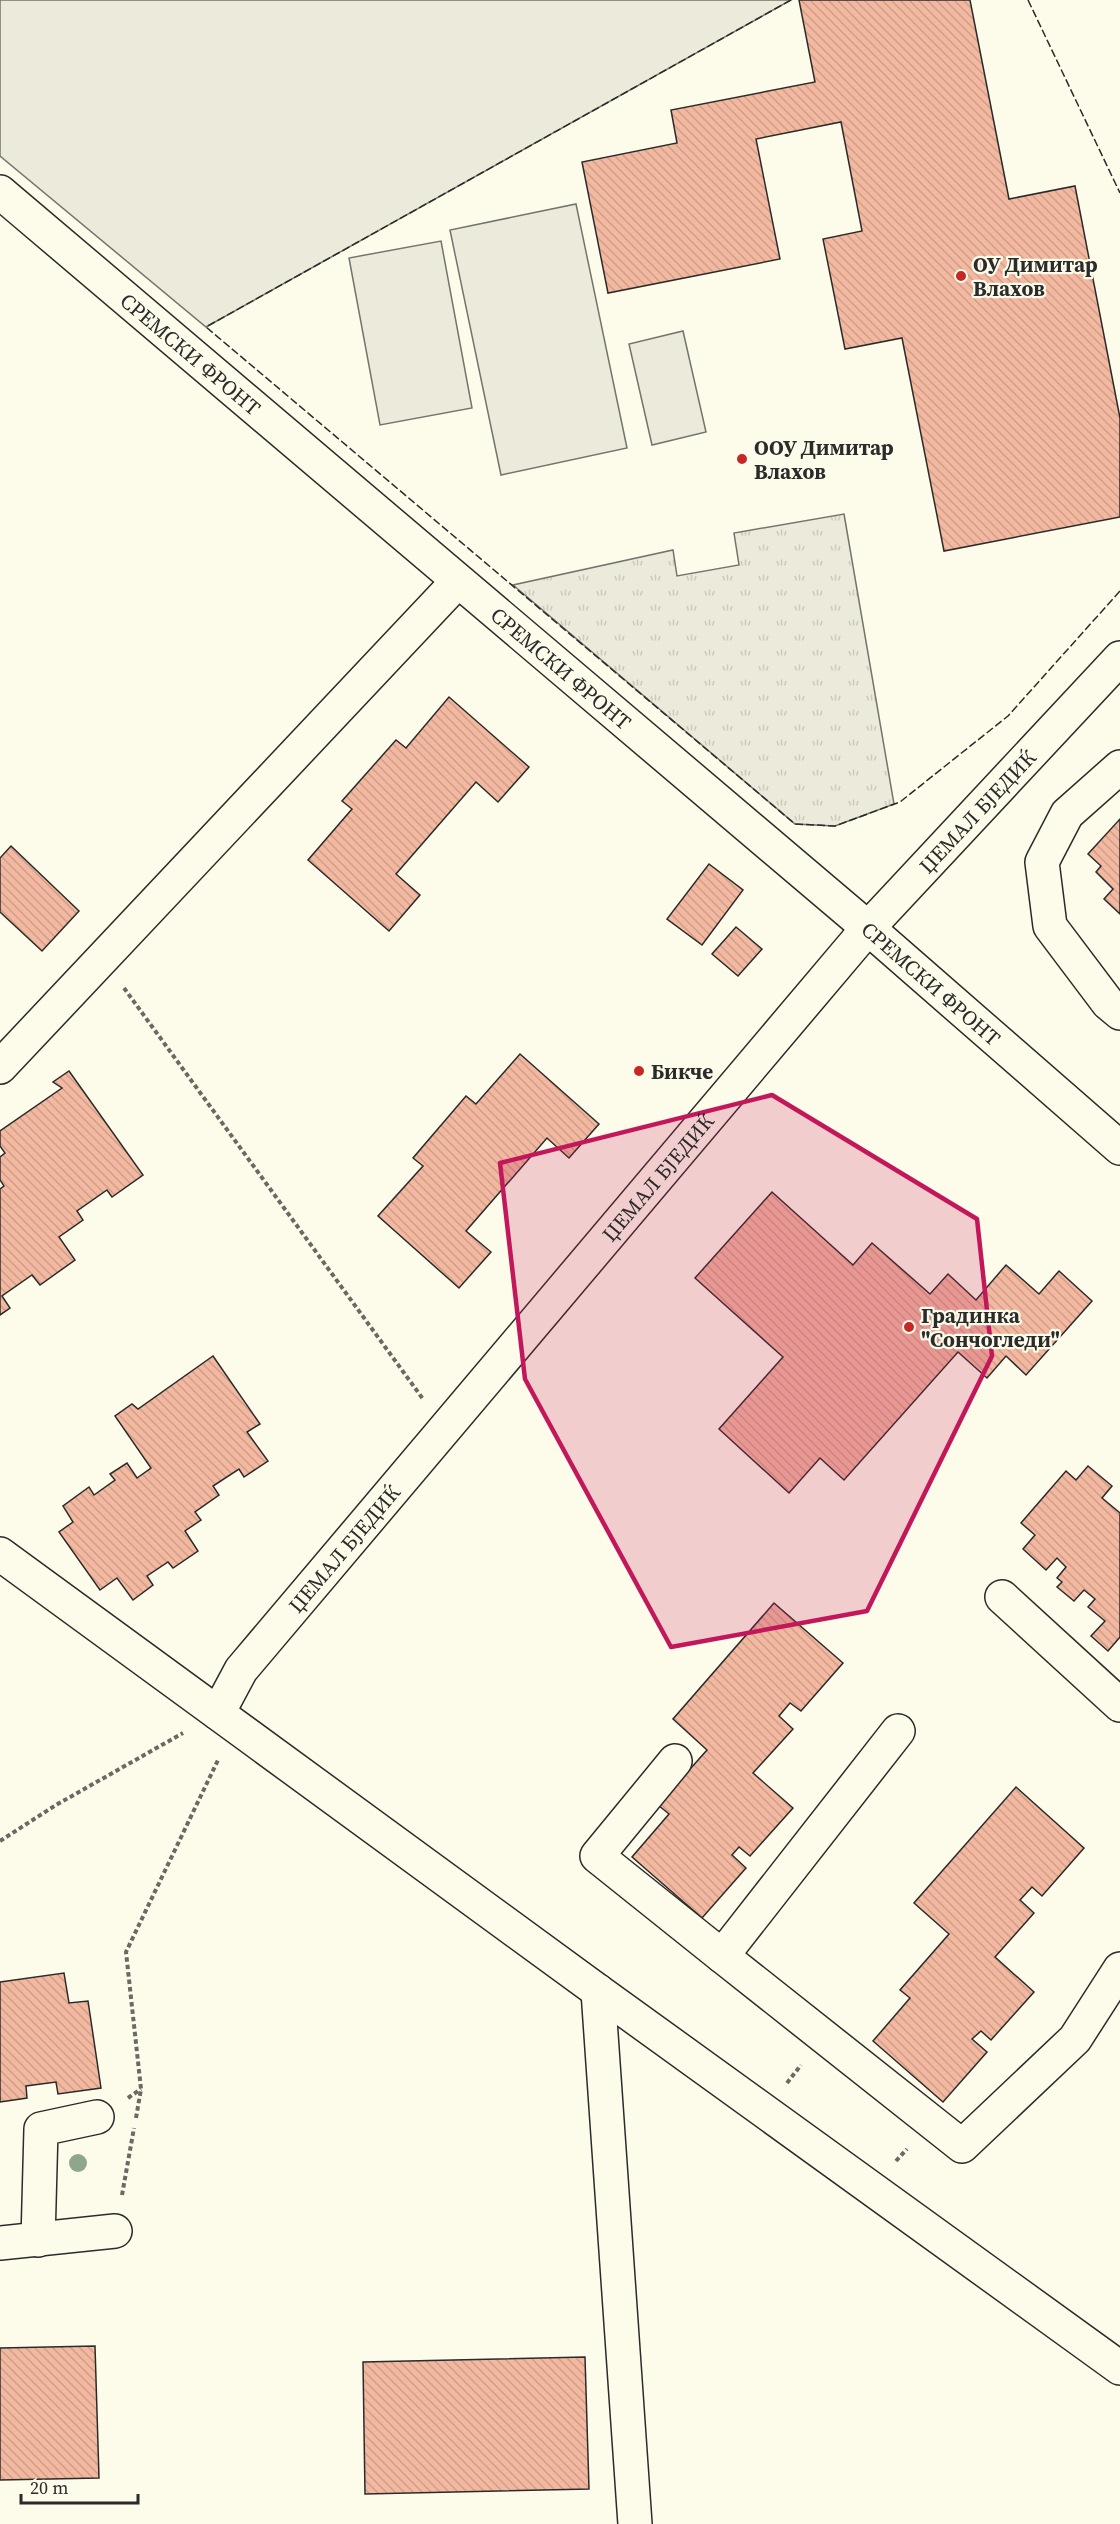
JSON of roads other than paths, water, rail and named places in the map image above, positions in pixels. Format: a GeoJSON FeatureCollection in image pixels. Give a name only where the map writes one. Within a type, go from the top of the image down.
{"type":"FeatureCollection","features":[{"type":"Feature","properties":{"kind":"street","name":"СРЕМСКИ ФРОНТ"},"geometry":{"type":"LineString","coordinates":[[0,192],[868,928],[1120,1148]]}},
{"type":"Feature","properties":{"kind":"street"},"geometry":{"type":"LineString","coordinates":[[0,1067],[458,581]]}},
{"type":"Feature","properties":{"kind":"street","name":"ЏЕМАЛ БЈЕДИЌ"},"geometry":{"type":"LineString","coordinates":[[226,1719],[241,1670],[868,928],[1120,658]]}},
{"type":"Feature","properties":{"kind":"street"},"geometry":{"type":"LineString","coordinates":[[1120,767],[1067,814],[1042,861],[1050,926],[1108,1003],[1120,1013]]}},
{"type":"Feature","properties":{"kind":"street"},"geometry":{"type":"LineString","coordinates":[[0,1554],[598,1991],[1120,2368]]}},
{"type":"Feature","properties":{"kind":"street"},"geometry":{"type":"LineString","coordinates":[[1002,1597],[1120,1705]]}},
{"type":"Feature","properties":{"kind":"street"},"geometry":{"type":"LineString","coordinates":[[722,1956],[898,1731]]}},
{"type":"Feature","properties":{"kind":"street"},"geometry":{"type":"LineString","coordinates":[[675,1761],[597,1856],[962,2146],[1075,2039],[1120,1969]]}},
{"type":"Feature","properties":{"kind":"street"},"geometry":{"type":"LineString","coordinates":[[598,1991],[635,2524]]}},
{"type":"Feature","properties":{"kind":"street"},"geometry":{"type":"LineString","coordinates":[[38,2240],[41,2129],[97,2117]]}},
{"type":"Feature","properties":{"kind":"street"},"geometry":{"type":"LineString","coordinates":[[0,2243],[115,2231]]}},
{"type":"Feature","properties":{"kind":"place","name":"ОУ Димитар Влахов"},"geometry":{"type":"Point","coordinates":[961,276]}},
{"type":"Feature","properties":{"kind":"place","name":"ООУ Димитар Влахов"},"geometry":{"type":"Point","coordinates":[742,459]}},
{"type":"Feature","properties":{"kind":"place","name":"Бикче"},"geometry":{"type":"Point","coordinates":[639,1071]}},
{"type":"Feature","properties":{"kind":"place","name":"Градинка \"Сончогледи\""},"geometry":{"type":"Point","coordinates":[909,1327]}}]}
